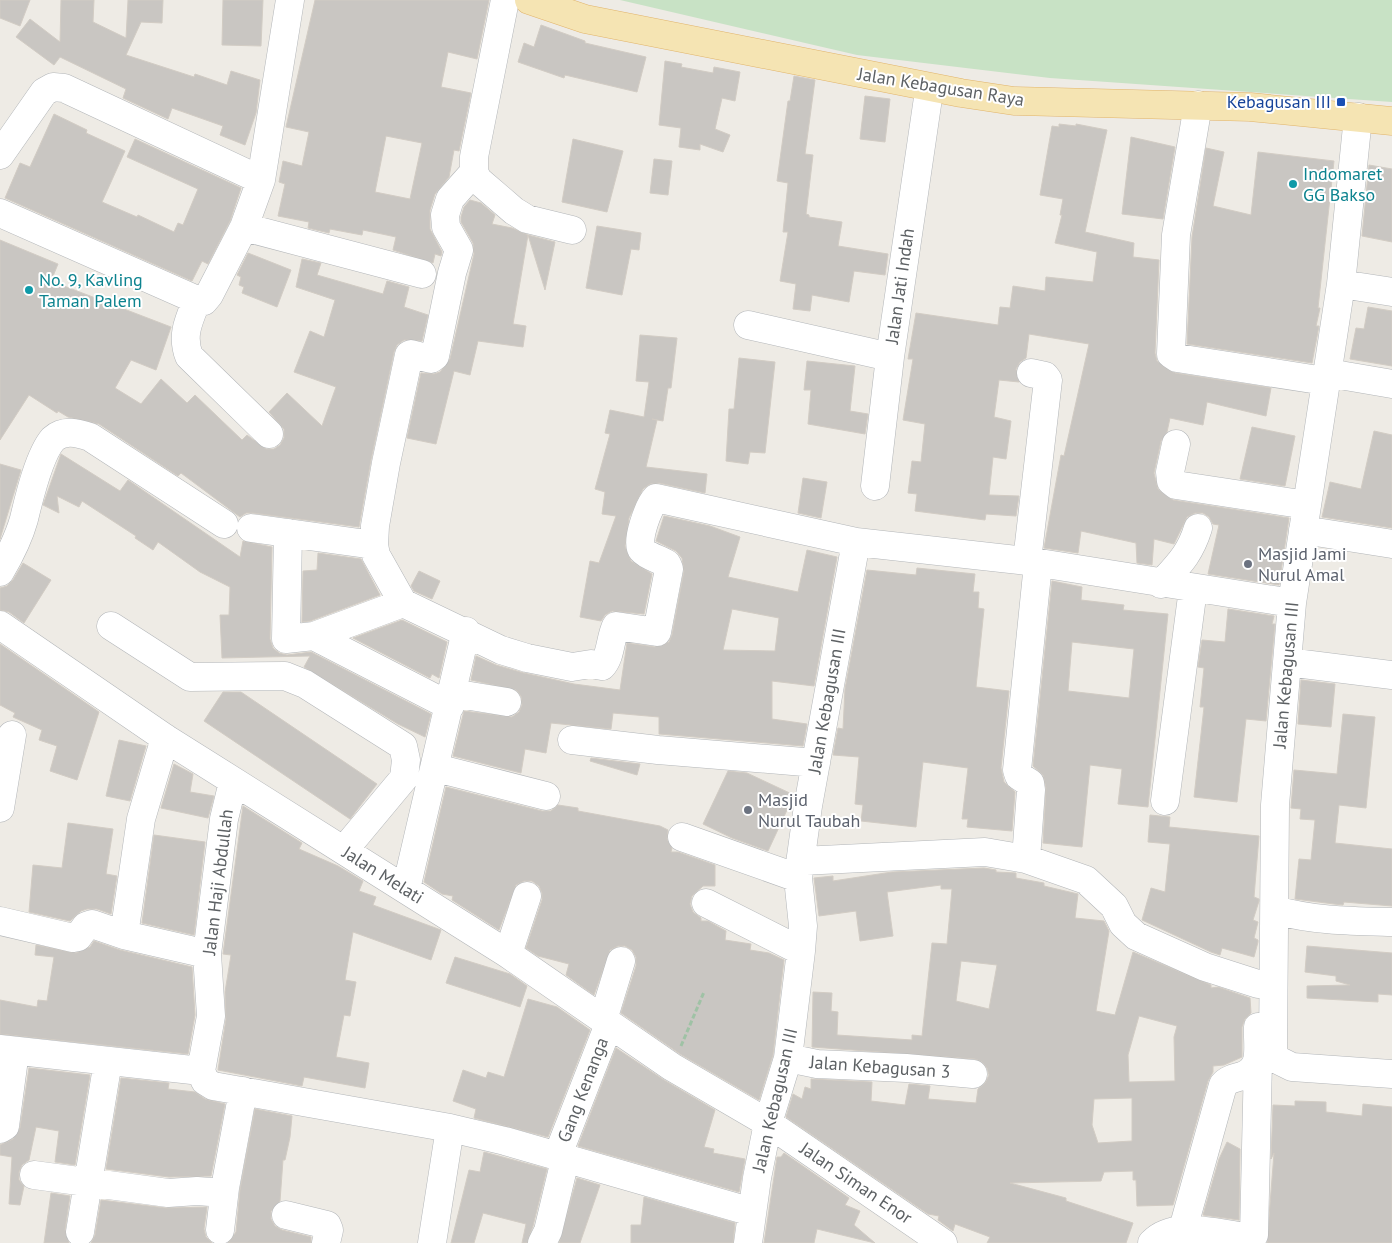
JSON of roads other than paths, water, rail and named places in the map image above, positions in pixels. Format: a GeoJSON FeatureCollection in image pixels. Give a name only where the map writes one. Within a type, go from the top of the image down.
{"type":"FeatureCollection","features":[{"type":"Feature","properties":{"kind":"main road","name":"Jalan Kebagusan Raya"},"geometry":{"type":"LineString","coordinates":[[528,0],[585,19],[927,87],[1014,101],[1198,105],[1392,121]]}},
{"type":"Feature","properties":{"kind":"street"},"geometry":{"type":"LineString","coordinates":[[0,214],[197,300],[204,301],[209,295],[244,228],[261,180],[290,0]]}},
{"type":"Feature","properties":{"kind":"street"},"geometry":{"type":"LineString","coordinates":[[505,0],[474,157],[474,172],[488,190],[527,219],[572,230]]}},
{"type":"Feature","properties":{"kind":"street"},"geometry":{"type":"LineString","coordinates":[[0,155],[44,92],[53,87],[64,88],[261,180]]}},
{"type":"Feature","properties":{"kind":"street","name":"Jalan Jati Indah"},"geometry":{"type":"LineString","coordinates":[[875,486],[890,357],[928,98],[927,87]]}},
{"type":"Feature","properties":{"kind":"street"},"geometry":{"type":"LineString","coordinates":[[1198,105],[1176,235],[1169,346],[1171,354],[1176,358],[1392,384]]}},
{"type":"Feature","properties":{"kind":"street","name":"Jalan Kebagusan III"},"geometry":{"type":"LineString","coordinates":[[1358,117],[1341,284],[1292,603],[1275,805],[1273,1051],[1276,1058],[1292,1068],[1392,1074]]}},
{"type":"Feature","properties":{"kind":"street"},"geometry":{"type":"LineString","coordinates":[[474,172],[450,199],[445,215],[446,227],[459,250],[458,256],[452,274],[435,356],[430,359],[409,355],[375,526],[374,545],[376,555],[404,603],[466,631],[501,650],[527,658],[576,667],[591,664],[602,666],[606,662],[611,635],[616,626],[657,632],[669,569],[667,564],[644,552],[639,546],[639,536],[656,498],[856,542],[1032,563],[1292,603]]}},
{"type":"Feature","properties":{"kind":"street"},"geometry":{"type":"LineString","coordinates":[[244,228],[422,274]]}},
{"type":"Feature","properties":{"kind":"street"},"geometry":{"type":"LineString","coordinates":[[1341,284],[1392,292]]}},
{"type":"Feature","properties":{"kind":"street"},"geometry":{"type":"LineString","coordinates":[[197,300],[184,333],[185,346],[189,356],[269,434]]}},
{"type":"Feature","properties":{"kind":"street"},"geometry":{"type":"LineString","coordinates":[[748,324],[890,357]]}},
{"type":"Feature","properties":{"kind":"street"},"geometry":{"type":"LineString","coordinates":[[1026,859],[1032,790],[1030,783],[1019,776],[1017,770],[1048,380],[1045,376],[1031,373]]}},
{"type":"Feature","properties":{"kind":"street"},"geometry":{"type":"LineString","coordinates":[[0,572],[10,555],[24,520],[27,500],[41,464],[53,440],[63,434],[74,432],[90,437],[224,524]]}},
{"type":"Feature","properties":{"kind":"street"},"geometry":{"type":"LineString","coordinates":[[1176,444],[1170,472],[1171,481],[1176,485],[1305,518],[1392,544]]}},
{"type":"Feature","properties":{"kind":"street"},"geometry":{"type":"LineString","coordinates":[[251,528],[374,545]]}},
{"type":"Feature","properties":{"kind":"street"},"geometry":{"type":"LineString","coordinates":[[1161,584],[1186,557],[1193,546],[1198,528]]}},
{"type":"Feature","properties":{"kind":"street"},"geometry":{"type":"LineString","coordinates":[[288,533],[286,639],[314,636],[404,603]]}},
{"type":"Feature","properties":{"kind":"street","name":"Jalan Kebagusan III"},"geometry":{"type":"LineString","coordinates":[[748,1243],[768,1123],[788,1058],[802,951],[803,926],[800,869],[808,806],[845,593],[856,542]]}},
{"type":"Feature","properties":{"kind":"street"},"geometry":{"type":"LineString","coordinates":[[1164,801],[1193,589]]}},
{"type":"Feature","properties":{"kind":"street","name":"Jalan Melati"},"geometry":{"type":"LineString","coordinates":[[0,625],[165,738],[508,954],[672,1067],[768,1123]]}},
{"type":"Feature","properties":{"kind":"street"},"geometry":{"type":"LineString","coordinates":[[111,626],[190,677],[285,676],[298,681],[403,746],[406,760],[404,778],[344,850]]}},
{"type":"Feature","properties":{"kind":"street"},"geometry":{"type":"LineString","coordinates":[[406,889],[436,768],[466,631]]}},
{"type":"Feature","properties":{"kind":"street"},"geometry":{"type":"LineString","coordinates":[[314,636],[451,699],[507,702]]}},
{"type":"Feature","properties":{"kind":"street"},"geometry":{"type":"LineString","coordinates":[[1287,662],[1392,675]]}},
{"type":"Feature","properties":{"kind":"street"},"geometry":{"type":"LineString","coordinates":[[0,808],[12,735]]}},
{"type":"Feature","properties":{"kind":"street"},"geometry":{"type":"LineString","coordinates":[[124,935],[141,819],[165,738]]}},
{"type":"Feature","properties":{"kind":"street"},"geometry":{"type":"LineString","coordinates":[[572,740],[658,750],[816,763]]}},
{"type":"Feature","properties":{"kind":"street"},"geometry":{"type":"LineString","coordinates":[[436,768],[546,796]]}},
{"type":"Feature","properties":{"kind":"street","name":"Jalan Haji Abdullah"},"geometry":{"type":"LineString","coordinates":[[201,1071],[211,1016],[207,954],[224,819],[233,782]]}},
{"type":"Feature","properties":{"kind":"street"},"geometry":{"type":"LineString","coordinates":[[1152,1243],[1160,1235],[1183,1229],[1256,1239],[1260,905],[1268,818],[1275,805]]}},
{"type":"Feature","properties":{"kind":"street"},"geometry":{"type":"LineString","coordinates":[[682,837],[800,869],[985,852],[1026,859],[1086,880],[1114,906],[1123,924],[1136,936],[1205,967],[1258,984]]}},
{"type":"Feature","properties":{"kind":"street"},"geometry":{"type":"LineString","coordinates":[[508,954],[526,896]]}},
{"type":"Feature","properties":{"kind":"street"},"geometry":{"type":"LineString","coordinates":[[706,903],[802,951]]}},
{"type":"Feature","properties":{"kind":"street"},"geometry":{"type":"LineString","coordinates":[[1275,910],[1304,918],[1329,921],[1392,922]]}},
{"type":"Feature","properties":{"kind":"street"},"geometry":{"type":"LineString","coordinates":[[0,921],[73,938],[78,937],[86,926],[92,924],[124,935],[207,954]]}},
{"type":"Feature","properties":{"kind":"street","name":"Gang Kenanga"},"geometry":{"type":"LineString","coordinates":[[542,1243],[548,1232],[561,1158],[606,1022],[621,961]]}},
{"type":"Feature","properties":{"kind":"street"},"geometry":{"type":"LineString","coordinates":[[0,1129],[5,1126],[8,1050],[201,1071],[205,1081],[212,1086],[450,1128],[506,1141],[752,1212]]}},
{"type":"Feature","properties":{"kind":"street","name":"Jalan Kebagusan 3"},"geometry":{"type":"LineString","coordinates":[[788,1058],[817,1064],[906,1068],[973,1074]]}},
{"type":"Feature","properties":{"kind":"street"},"geometry":{"type":"LineString","coordinates":[[80,1232],[108,1061]]}},
{"type":"Feature","properties":{"kind":"street"},"geometry":{"type":"LineString","coordinates":[[1183,1229],[1223,1085],[1227,1081],[1254,1070],[1258,1061]]}},
{"type":"Feature","properties":{"kind":"street"},"geometry":{"type":"LineString","coordinates":[[220,1230],[224,1193],[243,1091]]}},
{"type":"Feature","properties":{"kind":"street","name":"Jalan Siman Enor"},"geometry":{"type":"LineString","coordinates":[[768,1123],[943,1243]]}},
{"type":"Feature","properties":{"kind":"street"},"geometry":{"type":"LineString","coordinates":[[432,1243],[450,1128]]}},
{"type":"Feature","properties":{"kind":"street"},"geometry":{"type":"LineString","coordinates":[[34,1175],[168,1193],[197,1191],[224,1193]]}},
{"type":"Feature","properties":{"kind":"street"},"geometry":{"type":"LineString","coordinates":[[286,1215],[327,1225],[329,1230],[326,1243]]}},
{"type":"Feature","properties":{"kind":"place","name":"Kebagusan III"},"geometry":{"type":"Point","coordinates":[1341,102]}},
{"type":"Feature","properties":{"kind":"place","name":"Indomaret GG Bakso"},"geometry":{"type":"Point","coordinates":[1293,184]}},
{"type":"Feature","properties":{"kind":"place","name":"No. 9, Kavling Taman Palem"},"geometry":{"type":"Point","coordinates":[29,290]}},
{"type":"Feature","properties":{"kind":"place","name":"Masjid Jami Nurul Amal"},"geometry":{"type":"Point","coordinates":[1248,564]}},
{"type":"Feature","properties":{"kind":"place","name":"Masjid Nurul Taubah"},"geometry":{"type":"Point","coordinates":[748,810]}}]}
